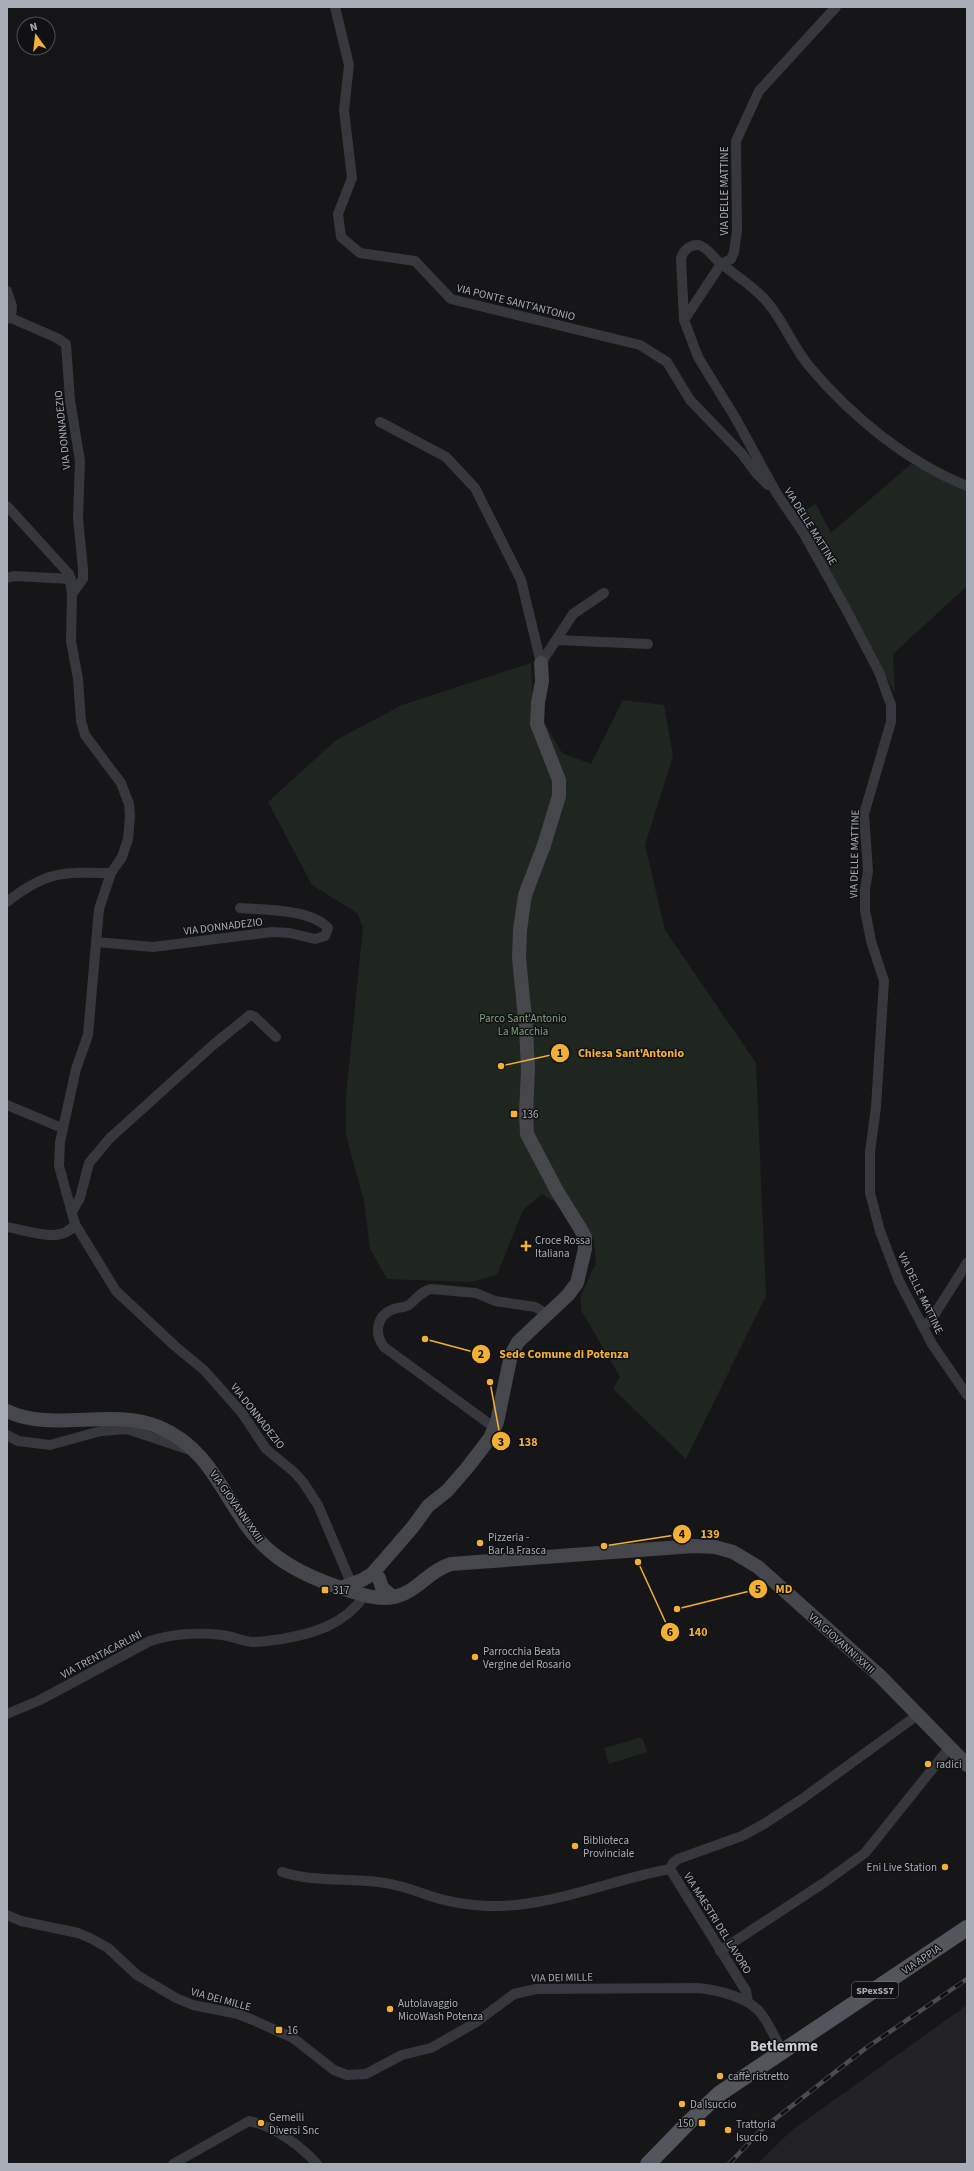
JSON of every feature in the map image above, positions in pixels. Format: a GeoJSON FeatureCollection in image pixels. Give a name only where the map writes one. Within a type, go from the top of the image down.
{"type":"FeatureCollection","features":[{"type":"Feature","properties":{"kind":"main road"},"geometry":{"type":"LineString","coordinates":[[346,1586],[373,1578],[386,1559],[428,1506],[447,1491],[490,1438],[495,1428],[511,1355],[518,1342],[568,1295],[578,1283],[586,1249],[585,1237],[557,1191],[527,1134],[528,1056],[519,958],[520,930],[525,895],[544,845],[559,796],[559,780],[537,724],[538,703],[542,681],[541,663]]}},
{"type":"Feature","properties":{"kind":"main road","name":"VIA GIOVANNI XXIII"},"geometry":{"type":"LineString","coordinates":[[7,1411],[37,1419],[120,1419],[137,1421],[159,1427],[182,1440],[212,1470],[255,1535],[271,1552],[301,1571],[346,1586],[365,1595],[393,1598],[411,1590],[439,1567],[451,1564],[694,1546],[720,1548],[742,1556],[758,1567],[880,1676],[952,1748]]}},
{"type":"Feature","properties":{"kind":"main road"},"geometry":{"type":"LineString","coordinates":[[365,1595],[375,1587],[373,1578]]}},
{"type":"Feature","properties":{"kind":"main road"},"geometry":{"type":"LineString","coordinates":[[373,1578],[393,1598]]}},
{"type":"Feature","properties":{"kind":"main road"},"geometry":{"type":"LineString","coordinates":[[952,1748],[967,1757]]}},
{"type":"Feature","properties":{"kind":"main road"},"geometry":{"type":"LineString","coordinates":[[952,1748],[967,1765]]}},
{"type":"Feature","properties":{"kind":"main road","name":"VIA APPIA"},"geometry":{"type":"LineString","coordinates":[[648,2164],[719,2094],[967,1928]]}},
{"type":"Feature","properties":{"kind":"street","name":"VIA PONTE SANT'ANTONIO"},"geometry":{"type":"LineString","coordinates":[[336,7],[350,65],[344,110],[352,178],[338,214],[341,237],[360,253],[415,261],[452,299],[640,345],[667,362],[690,400],[742,454],[756,473],[777,494]]}},
{"type":"Feature","properties":{"kind":"street","name":"VIA DELLE MATTINE"},"geometry":{"type":"LineString","coordinates":[[684,320],[720,263],[731,259],[734,252],[737,231],[736,141],[759,91],[836,7]]}},
{"type":"Feature","properties":{"kind":"street","name":"VIA DELLE MATTINE"},"geometry":{"type":"LineString","coordinates":[[720,263],[700,246],[690,246],[683,253],[682,298],[684,320],[698,357],[736,419],[777,494],[804,534],[846,609],[879,672],[891,705],[891,722],[864,814],[868,871],[865,889],[865,910],[871,941],[884,981],[869,1180],[872,1200],[893,1265],[932,1344],[967,1395]]}},
{"type":"Feature","properties":{"kind":"street"},"geometry":{"type":"LineString","coordinates":[[720,263],[750,285],[764,299],[781,321],[809,366],[835,395],[859,417],[911,457],[967,486]]}},
{"type":"Feature","properties":{"kind":"street","name":"VIA DONNADEZIO"},"geometry":{"type":"LineString","coordinates":[[7,291],[12,306],[9,318],[57,338],[66,344],[70,400],[80,462],[78,518],[83,569],[83,579],[72,594]]}},
{"type":"Feature","properties":{"kind":"street"},"geometry":{"type":"LineString","coordinates":[[380,422],[446,457],[475,488],[521,580],[541,663]]}},
{"type":"Feature","properties":{"kind":"street"},"geometry":{"type":"LineString","coordinates":[[7,506],[65,569],[71,579]]}},
{"type":"Feature","properties":{"kind":"street"},"geometry":{"type":"LineString","coordinates":[[7,578],[14,576],[71,579]]}},
{"type":"Feature","properties":{"kind":"street","name":"VIA DONNADEZIO"},"geometry":{"type":"LineString","coordinates":[[71,579],[71,641],[78,679],[84,731],[85,735],[116,774],[129,804],[130,826],[128,839],[122,857],[111,873],[99,909],[88,1035],[76,1069],[62,1128],[59,1166],[73,1210],[75,1224],[116,1291],[176,1347],[204,1370],[242,1413],[266,1449],[294,1472],[303,1482],[318,1505],[346,1586]]}},
{"type":"Feature","properties":{"kind":"street"},"geometry":{"type":"LineString","coordinates":[[541,663],[573,614],[604,592]]}},
{"type":"Feature","properties":{"kind":"street"},"geometry":{"type":"LineString","coordinates":[[557,640],[648,644]]}},
{"type":"Feature","properties":{"kind":"street"},"geometry":{"type":"LineString","coordinates":[[7,902],[23,889],[51,875],[76,872],[111,873]]}},
{"type":"Feature","properties":{"kind":"street","name":"VIA DONNADEZIO"},"geometry":{"type":"LineString","coordinates":[[96,942],[153,947],[254,933],[290,933],[315,939],[322,938],[327,933],[328,928],[324,924],[300,914],[240,908]]}},
{"type":"Feature","properties":{"kind":"street"},"geometry":{"type":"LineString","coordinates":[[73,1210],[80,1198],[89,1163],[110,1138],[213,1045],[250,1015],[255,1017],[276,1037]]}},
{"type":"Feature","properties":{"kind":"street"},"geometry":{"type":"LineString","coordinates":[[7,1105],[62,1128]]}},
{"type":"Feature","properties":{"kind":"street"},"geometry":{"type":"LineString","coordinates":[[7,1227],[57,1236],[71,1231],[75,1224]]}},
{"type":"Feature","properties":{"kind":"street"},"geometry":{"type":"LineString","coordinates":[[923,1326],[931,1320],[967,1263]]}},
{"type":"Feature","properties":{"kind":"street"},"geometry":{"type":"LineString","coordinates":[[495,1428],[384,1347],[379,1341],[378,1325],[387,1312],[408,1305],[426,1290],[431,1289],[476,1293],[495,1300],[535,1307],[547,1314]]}},
{"type":"Feature","properties":{"kind":"street","name":"VIA GIOVANNI XXIII"},"geometry":{"type":"LineString","coordinates":[[7,1435],[18,1440],[50,1445],[101,1431],[127,1429],[194,1451]]}},
{"type":"Feature","properties":{"kind":"street","name":"VIA TRENTACARLINI"},"geometry":{"type":"LineString","coordinates":[[7,1714],[40,1700],[150,1641],[170,1636],[205,1634],[260,1641],[308,1634],[325,1628],[346,1616],[357,1607],[365,1595]]}},
{"type":"Feature","properties":{"kind":"street"},"geometry":{"type":"LineString","coordinates":[[670,1869],[672,1863],[678,1859],[742,1836],[764,1824],[802,1799],[912,1718],[919,1716]]}},
{"type":"Feature","properties":{"kind":"street"},"geometry":{"type":"LineString","coordinates":[[720,1951],[825,1882],[865,1853],[952,1748]]}},
{"type":"Feature","properties":{"kind":"street","name":"VIA MAESTRI DEL LAVORO"},"geometry":{"type":"LineString","coordinates":[[282,1872],[302,1878],[379,1882],[415,1890],[431,1896],[459,1903],[505,1906],[561,1897],[670,1869],[746,1992],[748,2002]]}},
{"type":"Feature","properties":{"kind":"street","name":"VIA DEI MILLE"},"geometry":{"type":"LineString","coordinates":[[7,1914],[22,1920],[78,1933],[90,1938],[108,1948],[137,1975],[176,1998],[193,2005],[238,2014],[293,2038],[334,2070],[347,2075],[366,2074],[402,2055],[431,2048],[475,2023],[514,1994],[527,1989],[698,1988],[715,1991],[748,2002]]}},
{"type":"Feature","properties":{"kind":"street"},"geometry":{"type":"LineString","coordinates":[[748,2002],[759,2011],[783,2052]]}},
{"type":"Feature","properties":{"kind":"street"},"geometry":{"type":"LineString","coordinates":[[173,2164],[249,2121],[278,2134],[309,2155],[317,2164]]}},
{"type":"Feature","properties":{"kind":"shaded area"},"geometry":{"type":"Polygon","coordinates":[[[967,2005],[967,2164],[757,2164],[792,2130],[967,2005]]]}},
{"type":"Feature","properties":{"kind":"green space"},"geometry":{"type":"Polygon","coordinates":[[[911,464],[967,489],[967,586],[893,654],[895,693],[798,513],[816,504],[831,533],[911,464]]]}},
{"type":"Feature","properties":{"kind":"green space","name":"Parco Sant'Antonio La Macchia"},"geometry":{"type":"Polygon","coordinates":[[[531,663],[533,703],[562,753],[591,764],[623,700],[664,705],[673,756],[645,845],[665,930],[756,1063],[766,1296],[686,1459],[613,1389],[620,1377],[581,1310],[581,1295],[596,1263],[594,1241],[583,1219],[542,1194],[523,1210],[497,1275],[471,1282],[387,1279],[370,1249],[364,1201],[346,1135],[346,1096],[363,927],[357,913],[312,885],[268,802],[336,740],[402,705],[531,663]]]}},
{"type":"Feature","properties":{"kind":"green space"},"geometry":{"type":"Polygon","coordinates":[[[642,1737],[647,1752],[609,1764],[604,1748],[642,1737]]]}},
{"type":"Feature","properties":{"kind":"railway"},"geometry":{"type":"LineString","coordinates":[[729,2164],[761,2130],[866,2048],[967,1979]]}},
{"type":"Feature","properties":{"kind":"place","name":"Chiesa Sant'Antonio"},"geometry":{"type":"Point","coordinates":[501,1066]}},
{"type":"Feature","properties":{"kind":"place","name":"136"},"geometry":{"type":"Point","coordinates":[514,1114]}},
{"type":"Feature","properties":{"kind":"place","name":"Croce Rossa Italiana"},"geometry":{"type":"Point","coordinates":[526,1246]}},
{"type":"Feature","properties":{"kind":"place","name":"Sede Comune di Potenza"},"geometry":{"type":"Point","coordinates":[425,1339]}},
{"type":"Feature","properties":{"kind":"place","name":"138"},"geometry":{"type":"Point","coordinates":[490,1382]}},
{"type":"Feature","properties":{"kind":"place","name":"Pizzeria - Bar la Frasca"},"geometry":{"type":"Point","coordinates":[480,1543]}},
{"type":"Feature","properties":{"kind":"place","name":"139"},"geometry":{"type":"Point","coordinates":[604,1546]}},
{"type":"Feature","properties":{"kind":"place","name":"140"},"geometry":{"type":"Point","coordinates":[638,1562]}},
{"type":"Feature","properties":{"kind":"place","name":"317"},"geometry":{"type":"Point","coordinates":[325,1590]}},
{"type":"Feature","properties":{"kind":"place","name":"MD"},"geometry":{"type":"Point","coordinates":[677,1609]}},
{"type":"Feature","properties":{"kind":"place","name":"Parrocchia Beata Vergine del Rosario"},"geometry":{"type":"Point","coordinates":[475,1657]}},
{"type":"Feature","properties":{"kind":"place","name":"radici"},"geometry":{"type":"Point","coordinates":[928,1764]}},
{"type":"Feature","properties":{"kind":"place","name":"Biblioteca Provinciale"},"geometry":{"type":"Point","coordinates":[575,1846]}},
{"type":"Feature","properties":{"kind":"place","name":"Eni Live Station"},"geometry":{"type":"Point","coordinates":[945,1867]}},
{"type":"Feature","properties":{"kind":"place","name":"Autolavaggio MicoWash Potenza"},"geometry":{"type":"Point","coordinates":[390,2009]}},
{"type":"Feature","properties":{"kind":"place","name":"16"},"geometry":{"type":"Point","coordinates":[279,2030]}},
{"type":"Feature","properties":{"kind":"place","name":"caffè ristretto"},"geometry":{"type":"Point","coordinates":[720,2076]}},
{"type":"Feature","properties":{"kind":"place","name":"Da Isuccio"},"geometry":{"type":"Point","coordinates":[682,2104]}},
{"type":"Feature","properties":{"kind":"place","name":"Gemelli Diversi Snc"},"geometry":{"type":"Point","coordinates":[261,2123]}},
{"type":"Feature","properties":{"kind":"place","name":"150"},"geometry":{"type":"Point","coordinates":[702,2123]}},
{"type":"Feature","properties":{"kind":"place","name":"Trattoria Isuccio"},"geometry":{"type":"Point","coordinates":[728,2130]}},
{"type":"Feature","properties":{"kind":"district","name":"Betlemme"},"geometry":{"type":"Point","coordinates":[784,2046]}}]}
